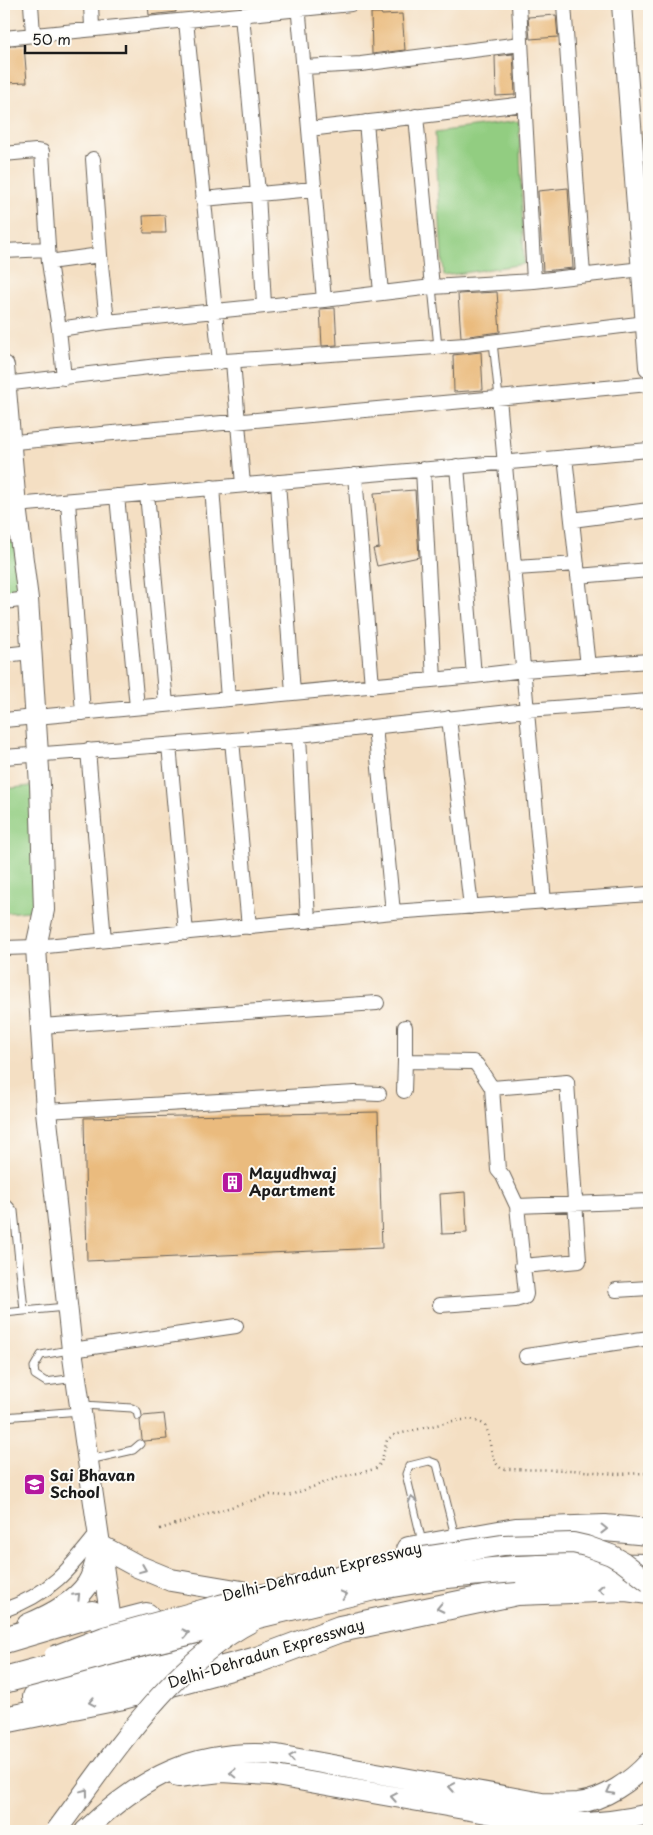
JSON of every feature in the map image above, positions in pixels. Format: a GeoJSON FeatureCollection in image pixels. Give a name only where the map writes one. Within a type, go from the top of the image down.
{"type":"FeatureCollection","features":[{"type":"Feature","properties":{"kind":"highway","name":"Delhi–Dehradun Expressway"},"geometry":{"type":"LineString","coordinates":[[111,1625],[393,1553],[516,1531],[605,1528],[649,1532]]}},
{"type":"Feature","properties":{"kind":"highway"},"geometry":{"type":"LineString","coordinates":[[4,1680],[146,1642],[374,1587],[447,1575],[515,1569],[579,1566],[649,1567]]}},
{"type":"Feature","properties":{"kind":"highway","name":"Delhi-Dehradun Expressway"},"geometry":{"type":"LineString","coordinates":[[4,1720],[121,1686],[257,1660],[340,1629],[517,1592],[626,1588],[649,1591]]}},
{"type":"Feature","properties":{"kind":"highway"},"geometry":{"type":"LineString","coordinates":[[4,1640],[92,1614],[111,1625]]}},
{"type":"Feature","properties":{"kind":"highway"},"geometry":{"type":"LineString","coordinates":[[4,1709],[20,1700],[121,1686]]}},
{"type":"Feature","properties":{"kind":"main road"},"geometry":{"type":"LineString","coordinates":[[622,4],[649,367]]}},
{"type":"Feature","properties":{"kind":"main road"},"geometry":{"type":"LineString","coordinates":[[4,378],[10,506],[28,599],[38,754],[44,910],[36,947],[46,1111],[72,1350],[121,1686]]}},
{"type":"Feature","properties":{"kind":"main road"},"geometry":{"type":"LineString","coordinates":[[99,1540],[137,1566],[172,1580],[242,1592]]}},
{"type":"Feature","properties":{"kind":"main road"},"geometry":{"type":"LineString","coordinates":[[4,1636],[41,1620],[72,1601],[88,1583],[95,1568],[99,1540]]}},
{"type":"Feature","properties":{"kind":"main road"},"geometry":{"type":"LineString","coordinates":[[4,1676],[113,1634],[220,1605],[404,1560],[503,1545],[573,1543],[612,1555],[635,1569],[649,1582]]}},
{"type":"Feature","properties":{"kind":"main road"},"geometry":{"type":"LineString","coordinates":[[56,1831],[132,1731],[178,1675],[210,1649],[248,1624],[268,1614]]}},
{"type":"Feature","properties":{"kind":"main road"},"geometry":{"type":"LineString","coordinates":[[85,1831],[106,1811],[135,1789],[174,1769],[226,1755],[260,1753],[294,1757],[542,1803],[579,1803],[601,1796],[634,1777],[649,1762]]}},
{"type":"Feature","properties":{"kind":"main road"},"geometry":{"type":"LineString","coordinates":[[135,1789],[177,1777],[237,1772],[270,1775],[539,1822],[587,1824],[649,1814]]}},
{"type":"Feature","properties":{"kind":"street"},"geometry":{"type":"LineString","coordinates":[[31,4],[33,34]]}},
{"type":"Feature","properties":{"kind":"street"},"geometry":{"type":"LineString","coordinates":[[91,4],[92,28]]}},
{"type":"Feature","properties":{"kind":"street"},"geometry":{"type":"LineString","coordinates":[[4,38],[242,15],[299,6],[351,4]]}},
{"type":"Feature","properties":{"kind":"street"},"geometry":{"type":"LineString","coordinates":[[519,4],[534,282]]}},
{"type":"Feature","properties":{"kind":"street"},"geometry":{"type":"LineString","coordinates":[[564,4],[583,275]]}},
{"type":"Feature","properties":{"kind":"street"},"geometry":{"type":"LineString","coordinates":[[299,6],[313,189],[324,300]]}},
{"type":"Feature","properties":{"kind":"street"},"geometry":{"type":"LineString","coordinates":[[242,15],[258,193],[264,305]]}},
{"type":"Feature","properties":{"kind":"street"},"geometry":{"type":"LineString","coordinates":[[186,21],[214,311],[238,422],[243,485]]}},
{"type":"Feature","properties":{"kind":"street"},"geometry":{"type":"LineString","coordinates":[[304,67],[362,64],[521,44]]}},
{"type":"Feature","properties":{"kind":"street"},"geometry":{"type":"LineString","coordinates":[[308,129],[525,104]]}},
{"type":"Feature","properties":{"kind":"street"},"geometry":{"type":"LineString","coordinates":[[416,116],[432,287]]}},
{"type":"Feature","properties":{"kind":"street"},"geometry":{"type":"LineString","coordinates":[[366,122],[381,293]]}},
{"type":"Feature","properties":{"kind":"street"},"geometry":{"type":"LineString","coordinates":[[4,154],[36,150],[42,152],[49,256],[64,378]]}},
{"type":"Feature","properties":{"kind":"street"},"geometry":{"type":"LineString","coordinates":[[92,159],[107,322]]}},
{"type":"Feature","properties":{"kind":"street"},"geometry":{"type":"LineString","coordinates":[[203,199],[313,189]]}},
{"type":"Feature","properties":{"kind":"street"},"geometry":{"type":"LineString","coordinates":[[4,251],[49,256],[100,255]]}},
{"type":"Feature","properties":{"kind":"street"},"geometry":{"type":"LineString","coordinates":[[59,329],[107,322],[432,287],[534,282],[642,269]]}},
{"type":"Feature","properties":{"kind":"street"},"geometry":{"type":"LineString","coordinates":[[4,378],[64,378],[166,365],[438,347],[646,323]]}},
{"type":"Feature","properties":{"kind":"street"},"geometry":{"type":"LineString","coordinates":[[7,443],[649,384]]}},
{"type":"Feature","properties":{"kind":"street"},"geometry":{"type":"LineString","coordinates":[[500,398],[544,902]]}},
{"type":"Feature","properties":{"kind":"street"},"geometry":{"type":"LineString","coordinates":[[10,506],[649,450]]}},
{"type":"Feature","properties":{"kind":"street"},"geometry":{"type":"LineString","coordinates":[[565,456],[588,666]]}},
{"type":"Feature","properties":{"kind":"street"},"geometry":{"type":"LineString","coordinates":[[457,466],[474,676]]}},
{"type":"Feature","properties":{"kind":"street"},"geometry":{"type":"LineString","coordinates":[[423,469],[434,680]]}},
{"type":"Feature","properties":{"kind":"street"},"geometry":{"type":"LineString","coordinates":[[355,475],[372,686]]}},
{"type":"Feature","properties":{"kind":"street"},"geometry":{"type":"LineString","coordinates":[[278,482],[293,693]]}},
{"type":"Feature","properties":{"kind":"street"},"geometry":{"type":"LineString","coordinates":[[212,487],[228,699]]}},
{"type":"Feature","properties":{"kind":"street"},"geometry":{"type":"LineString","coordinates":[[147,493],[166,704]]}},
{"type":"Feature","properties":{"kind":"street"},"geometry":{"type":"LineString","coordinates":[[118,496],[136,707]]}},
{"type":"Feature","properties":{"kind":"street"},"geometry":{"type":"LineString","coordinates":[[68,500],[83,713]]}},
{"type":"Feature","properties":{"kind":"street"},"geometry":{"type":"LineString","coordinates":[[572,520],[649,510]]}},
{"type":"Feature","properties":{"kind":"street"},"geometry":{"type":"LineString","coordinates":[[516,568],[649,570]]}},
{"type":"Feature","properties":{"kind":"street"},"geometry":{"type":"LineString","coordinates":[[4,602],[28,599]]}},
{"type":"Feature","properties":{"kind":"street"},"geometry":{"type":"LineString","coordinates":[[4,655],[31,652]]}},
{"type":"Feature","properties":{"kind":"street"},"geometry":{"type":"LineString","coordinates":[[4,720],[524,670],[649,661]]}},
{"type":"Feature","properties":{"kind":"street"},"geometry":{"type":"LineString","coordinates":[[4,757],[299,735],[527,710],[649,701]]}},
{"type":"Feature","properties":{"kind":"street"},"geometry":{"type":"LineString","coordinates":[[449,718],[471,907]]}},
{"type":"Feature","properties":{"kind":"street"},"geometry":{"type":"LineString","coordinates":[[375,727],[393,912]]}},
{"type":"Feature","properties":{"kind":"street"},"geometry":{"type":"LineString","coordinates":[[299,735],[308,921]]}},
{"type":"Feature","properties":{"kind":"street"},"geometry":{"type":"LineString","coordinates":[[232,740],[249,926]]}},
{"type":"Feature","properties":{"kind":"street"},"geometry":{"type":"LineString","coordinates":[[169,745],[186,933]]}},
{"type":"Feature","properties":{"kind":"street"},"geometry":{"type":"LineString","coordinates":[[88,750],[104,940]]}},
{"type":"Feature","properties":{"kind":"street"},"geometry":{"type":"LineString","coordinates":[[4,948],[36,947],[393,912],[649,894]]}},
{"type":"Feature","properties":{"kind":"street"},"geometry":{"type":"LineString","coordinates":[[40,1011],[376,1003]]}},
{"type":"Feature","properties":{"kind":"street"},"geometry":{"type":"LineString","coordinates":[[404,1027],[404,1091]]}},
{"type":"Feature","properties":{"kind":"street"},"geometry":{"type":"LineString","coordinates":[[405,1060],[473,1062],[477,1065],[492,1088],[498,1170],[503,1176],[517,1206],[526,1294],[522,1298],[440,1305]]}},
{"type":"Feature","properties":{"kind":"street"},"geometry":{"type":"LineString","coordinates":[[492,1088],[567,1082],[579,1261],[522,1266]]}},
{"type":"Feature","properties":{"kind":"street"},"geometry":{"type":"LineString","coordinates":[[46,1111],[354,1093],[379,1094]]}},
{"type":"Feature","properties":{"kind":"street"},"geometry":{"type":"LineString","coordinates":[[517,1206],[649,1201]]}},
{"type":"Feature","properties":{"kind":"street"},"geometry":{"type":"LineString","coordinates":[[616,1290],[649,1288]]}},
{"type":"Feature","properties":{"kind":"street"},"geometry":{"type":"LineString","coordinates":[[72,1350],[236,1326]]}},
{"type":"Feature","properties":{"kind":"street"},"geometry":{"type":"LineString","coordinates":[[526,1356],[649,1338]]}},
{"type":"Feature","properties":{"kind":"street"},"geometry":{"type":"LineString","coordinates":[[4,1610],[40,1594],[57,1581],[99,1540]]}},
{"type":"Feature","properties":{"kind":"lane"},"geometry":{"type":"LineString","coordinates":[[432,287],[438,347]]}},
{"type":"Feature","properties":{"kind":"lane"},"geometry":{"type":"LineString","coordinates":[[493,342],[500,398]]}},
{"type":"Feature","properties":{"kind":"lane"},"geometry":{"type":"LineString","coordinates":[[4,1205],[10,1205],[14,1211],[24,1310]]}},
{"type":"Feature","properties":{"kind":"lane"},"geometry":{"type":"LineString","coordinates":[[4,1313],[68,1307]]}},
{"type":"Feature","properties":{"kind":"lane"},"geometry":{"type":"LineString","coordinates":[[72,1350],[41,1355],[34,1367],[35,1375],[46,1382],[76,1378]]}},
{"type":"Feature","properties":{"kind":"lane"},"geometry":{"type":"LineString","coordinates":[[4,1417],[80,1408],[132,1408],[137,1411],[138,1416]]}},
{"type":"Feature","properties":{"kind":"lane"},"geometry":{"type":"LineString","coordinates":[[88,1460],[133,1450],[140,1444]]}},
{"type":"Feature","properties":{"kind":"lane"},"geometry":{"type":"LineString","coordinates":[[424,1547],[406,1474],[409,1466],[428,1461],[437,1464],[456,1542]]}},
{"type":"Feature","properties":{"kind":"green space"},"geometry":{"type":"Polygon","coordinates":[[[519,121],[524,264],[443,276],[435,132],[519,121]]]}},
{"type":"Feature","properties":{"kind":"green space"},"geometry":{"type":"Polygon","coordinates":[[[16,541],[21,600],[4,602],[4,542],[16,541]]]}},
{"type":"Feature","properties":{"kind":"green space"},"geometry":{"type":"Polygon","coordinates":[[[39,785],[43,910],[4,913],[4,789],[39,785]]]}},
{"type":"Feature","properties":{"kind":"building"},"geometry":{"type":"Polygon","coordinates":[[[148,4],[175,4],[176,12],[149,15],[148,4]]]}},
{"type":"Feature","properties":{"kind":"building"},"geometry":{"type":"Polygon","coordinates":[[[371,13],[381,13],[382,15],[402,14],[405,50],[372,54],[371,13]]]}},
{"type":"Feature","properties":{"kind":"building"},"geometry":{"type":"Polygon","coordinates":[[[556,15],[558,37],[530,39],[528,17],[556,15]]]}},
{"type":"Feature","properties":{"kind":"building"},"geometry":{"type":"Polygon","coordinates":[[[24,45],[27,82],[6,83],[4,47],[24,45]]]}},
{"type":"Feature","properties":{"kind":"building"},"geometry":{"type":"Polygon","coordinates":[[[513,54],[515,95],[496,96],[495,56],[513,54]]]}},
{"type":"Feature","properties":{"kind":"building"},"geometry":{"type":"Polygon","coordinates":[[[568,188],[573,268],[543,271],[538,191],[568,188]]]}},
{"type":"Feature","properties":{"kind":"building"},"geometry":{"type":"Polygon","coordinates":[[[165,215],[166,233],[144,233],[143,216],[165,215]]]}},
{"type":"Feature","properties":{"kind":"building"},"geometry":{"type":"Polygon","coordinates":[[[497,292],[500,332],[461,337],[458,294],[497,292]]]}},
{"type":"Feature","properties":{"kind":"building"},"geometry":{"type":"Polygon","coordinates":[[[335,308],[337,345],[322,346],[320,309],[335,308]]]}},
{"type":"Feature","properties":{"kind":"building"},"geometry":{"type":"Polygon","coordinates":[[[481,352],[483,390],[454,392],[453,355],[481,352]]]}},
{"type":"Feature","properties":{"kind":"building"},"geometry":{"type":"Polygon","coordinates":[[[415,490],[419,557],[377,566],[373,549],[379,548],[374,493],[415,490]]]}},
{"type":"Feature","properties":{"kind":"building","name":"Mayudhwaj Apartment"},"geometry":{"type":"Polygon","coordinates":[[[378,1112],[382,1248],[87,1261],[84,1118],[378,1112]]]}},
{"type":"Feature","properties":{"kind":"building"},"geometry":{"type":"Polygon","coordinates":[[[465,1192],[467,1233],[442,1234],[440,1194],[465,1192]]]}},
{"type":"Feature","properties":{"kind":"building"},"geometry":{"type":"Polygon","coordinates":[[[164,1414],[167,1439],[144,1441],[142,1439],[140,1421],[143,1416],[164,1414]]]}},
{"type":"Feature","properties":{"kind":"place","name":"Mayudhwaj Apartment"},"geometry":{"type":"Point","coordinates":[233,1183]}},
{"type":"Feature","properties":{"kind":"place","name":"Sai Bhavan School"},"geometry":{"type":"Point","coordinates":[34,1485]}}]}
